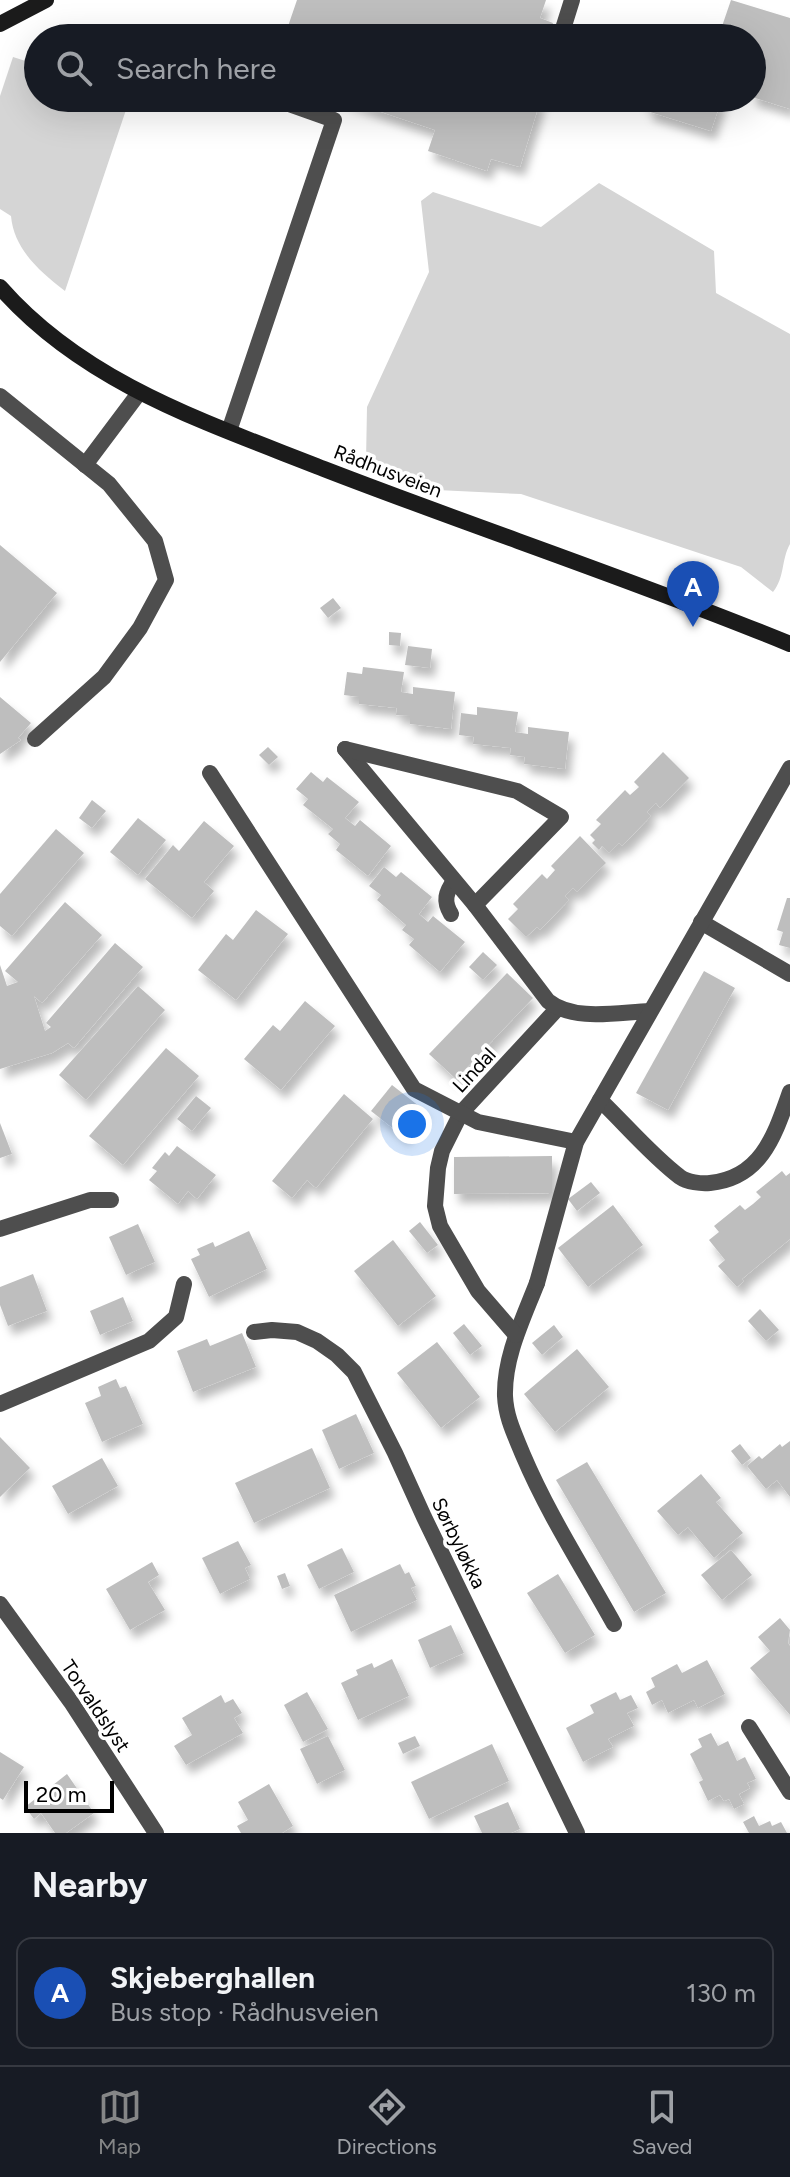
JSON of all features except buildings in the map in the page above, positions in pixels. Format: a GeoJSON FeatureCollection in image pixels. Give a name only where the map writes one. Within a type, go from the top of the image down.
{"type":"FeatureCollection","features":[{"type":"Feature","properties":{"kind":"street"},"geometry":{"type":"LineString","coordinates":[[0,24],[46,0]]}},
{"type":"Feature","properties":{"kind":"street"},"geometry":{"type":"LineString","coordinates":[[564,24],[572,0]]}},
{"type":"Feature","properties":{"kind":"street"},"geometry":{"type":"LineString","coordinates":[[229,431],[334,120],[311,112]]}},
{"type":"Feature","properties":{"kind":"street","name":"Rådhusveien"},"geometry":{"type":"LineString","coordinates":[[0,287],[65,348],[139,393],[229,431],[790,644]]}},
{"type":"Feature","properties":{"kind":"street"},"geometry":{"type":"LineString","coordinates":[[85,465],[139,393]]}},
{"type":"Feature","properties":{"kind":"street"},"geometry":{"type":"LineString","coordinates":[[0,396],[109,484],[155,541],[166,580],[140,628],[104,677],[35,739]]}},
{"type":"Feature","properties":{"kind":"street"},"geometry":{"type":"LineString","coordinates":[[475,905],[561,817],[517,791],[345,749],[557,1009],[572,1013],[650,1011]]}},
{"type":"Feature","properties":{"kind":"street"},"geometry":{"type":"LineString","coordinates":[[614,1624],[537,1489],[507,1417],[505,1394],[509,1361],[537,1283],[576,1142],[790,768]]}},
{"type":"Feature","properties":{"kind":"street"},"geometry":{"type":"LineString","coordinates":[[210,773],[414,1089],[478,1122],[576,1142]]}},
{"type":"Feature","properties":{"kind":"street"},"geometry":{"type":"LineString","coordinates":[[451,914],[446,906],[446,891],[454,881]]}},
{"type":"Feature","properties":{"kind":"street"},"geometry":{"type":"LineString","coordinates":[[701,922],[790,974]]}},
{"type":"Feature","properties":{"kind":"street","name":"Lindal"},"geometry":{"type":"LineString","coordinates":[[516,1335],[478,1291],[459,1261],[437,1216],[435,1197],[442,1151],[461,1113],[557,1009]]}},
{"type":"Feature","properties":{"kind":"street"},"geometry":{"type":"LineString","coordinates":[[600,1100],[683,1179],[704,1184],[739,1176],[759,1160],[777,1128],[790,1092]]}},
{"type":"Feature","properties":{"kind":"street"},"geometry":{"type":"LineString","coordinates":[[0,1229],[90,1200],[111,1200]]}},
{"type":"Feature","properties":{"kind":"street"},"geometry":{"type":"LineString","coordinates":[[0,1404],[149,1341],[176,1317],[184,1284]]}},
{"type":"Feature","properties":{"kind":"street","name":"Sørbyløkka"},"geometry":{"type":"LineString","coordinates":[[254,1332],[297,1332],[337,1355],[354,1372],[577,1833]]}},
{"type":"Feature","properties":{"kind":"street","name":"Torvaldslyst"},"geometry":{"type":"LineString","coordinates":[[0,1604],[71,1702],[156,1833]]}},
{"type":"Feature","properties":{"kind":"street"},"geometry":{"type":"LineString","coordinates":[[749,1727],[790,1792]]}},
{"type":"Feature","properties":{"kind":"shaded area"},"geometry":{"type":"Polygon","coordinates":[[[13,57],[24,61],[24,112],[125,112],[65,291],[29,258],[17,239],[11,216],[0,209],[0,96],[13,57]]]}},
{"type":"Feature","properties":{"kind":"shaded area"},"geometry":{"type":"Polygon","coordinates":[[[599,183],[714,251],[716,293],[790,334],[790,544],[773,592],[741,567],[521,494],[437,490],[366,461],[367,407],[429,272],[421,201],[433,192],[541,227],[599,183]]]}},
{"type":"Feature","properties":{"kind":"place","name":"Skjeberghallen"},"geometry":{"type":"Point","coordinates":[693,627]}}]}
